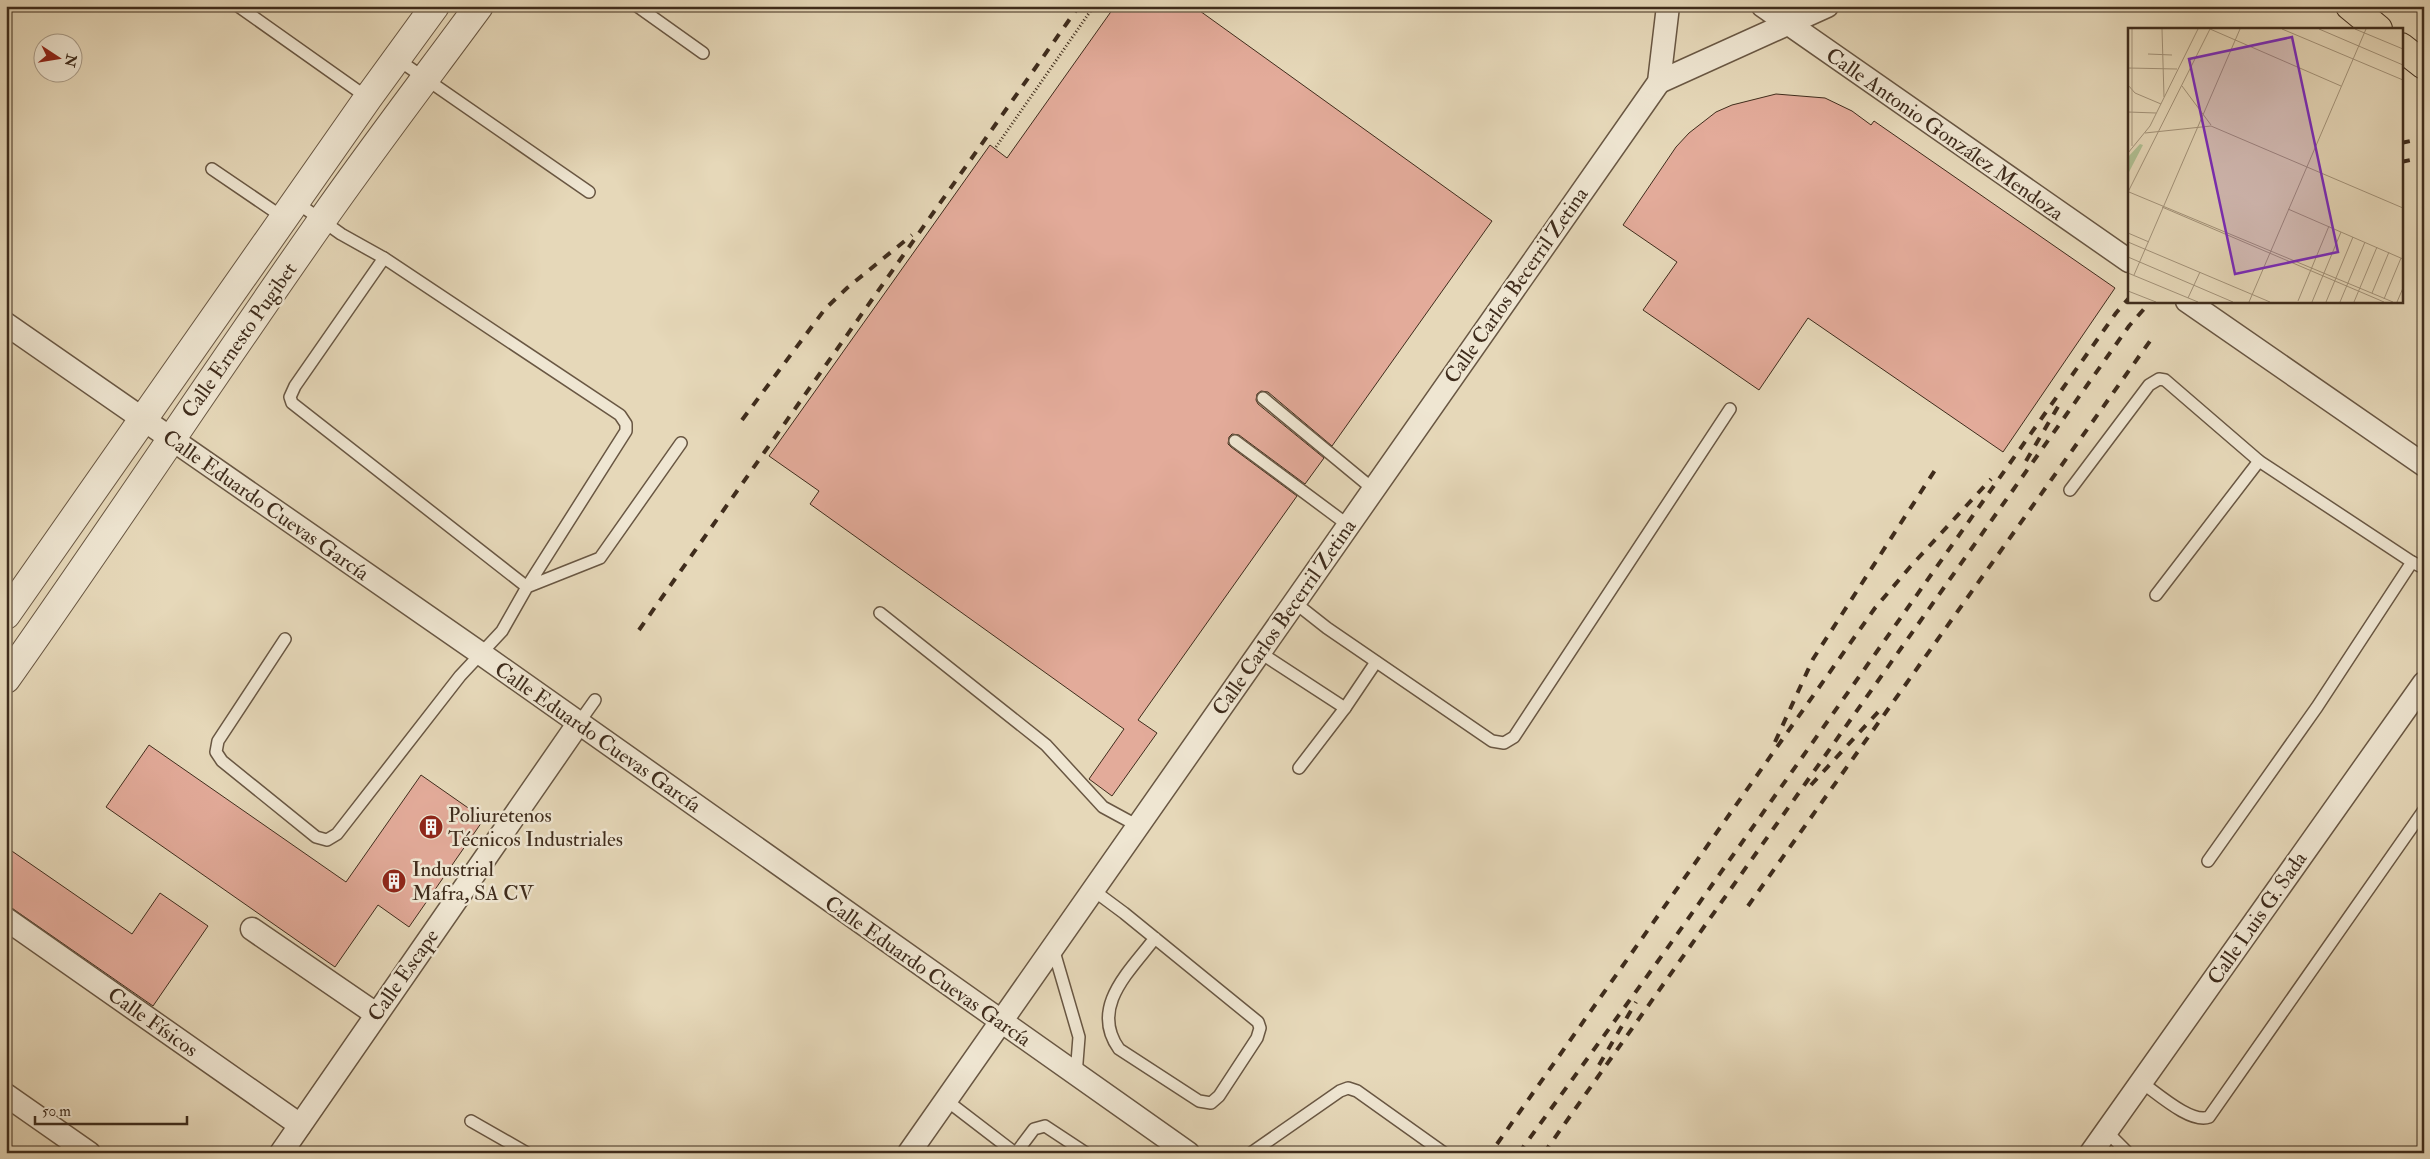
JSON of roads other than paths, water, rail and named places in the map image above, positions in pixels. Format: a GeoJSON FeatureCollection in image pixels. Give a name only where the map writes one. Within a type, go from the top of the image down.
{"type":"FeatureCollection","features":[{"type":"Feature","properties":{"kind":"main road"},"geometry":{"type":"LineString","coordinates":[[2350,6],[2377,28]]}},
{"type":"Feature","properties":{"kind":"main road"},"geometry":{"type":"LineString","coordinates":[[2402,48],[2424,65]]}},
{"type":"Feature","properties":{"kind":"street","name":"Calle Ernesto Pugibet"},"geometry":{"type":"LineString","coordinates":[[6,615],[368,98],[435,6]]}},
{"type":"Feature","properties":{"kind":"street","name":"Calle Ernesto Pugibet"},"geometry":{"type":"LineString","coordinates":[[6,679],[118,521],[171,439],[321,222],[479,6]]}},
{"type":"Feature","properties":{"kind":"street","name":"Calle Carlos Becerril Zetina"},"geometry":{"type":"LineString","coordinates":[[909,1153],[1659,82],[1668,6]]}},
{"type":"Feature","properties":{"kind":"street","name":"Calle Antonio González Mendoza"},"geometry":{"type":"LineString","coordinates":[[1763,6],[2128,260]]}},
{"type":"Feature","properties":{"kind":"street"},"geometry":{"type":"LineString","coordinates":[[1659,82],[1827,6]]}},
{"type":"Feature","properties":{"kind":"street"},"geometry":{"type":"LineString","coordinates":[[2188,302],[2424,465]]}},
{"type":"Feature","properties":{"kind":"street","name":"Calle Eduardo Cuevas García"},"geometry":{"type":"LineString","coordinates":[[6,324],[480,654],[1076,1076],[1188,1153]]}},
{"type":"Feature","properties":{"kind":"street"},"geometry":{"type":"LineString","coordinates":[[88,498],[118,521]]}},
{"type":"Feature","properties":{"kind":"street"},"geometry":{"type":"LineString","coordinates":[[28,584],[58,605]]}},
{"type":"Feature","properties":{"kind":"street","name":"Calle Luis G. Sada"},"geometry":{"type":"LineString","coordinates":[[2091,1153],[2424,683]]}},
{"type":"Feature","properties":{"kind":"street","name":"Calle Escape"},"geometry":{"type":"LineString","coordinates":[[280,1153],[578,724]]}},
{"type":"Feature","properties":{"kind":"street","name":"Calle Físicos"},"geometry":{"type":"LineString","coordinates":[[6,919],[300,1124]]}},
{"type":"Feature","properties":{"kind":"street"},"geometry":{"type":"LineString","coordinates":[[252,929],[376,1014]]}},
{"type":"Feature","properties":{"kind":"street"},"geometry":{"type":"LineString","coordinates":[[6,1095],[89,1153]]}},
{"type":"Feature","properties":{"kind":"lane"},"geometry":{"type":"LineString","coordinates":[[238,6],[368,98]]}},
{"type":"Feature","properties":{"kind":"lane"},"geometry":{"type":"LineString","coordinates":[[637,6],[703,53]]}},
{"type":"Feature","properties":{"kind":"lane"},"geometry":{"type":"LineString","coordinates":[[397,60],[589,192]]}},
{"type":"Feature","properties":{"kind":"lane"},"geometry":{"type":"LineString","coordinates":[[212,168],[290,210],[321,222],[384,258],[624,419],[626,424],[624,436],[527,587],[502,631],[480,654],[337,834],[327,840],[316,837],[222,761],[216,752],[218,741],[286,639]]}},
{"type":"Feature","properties":{"kind":"lane"},"geometry":{"type":"LineString","coordinates":[[384,258],[294,386],[290,397],[292,403],[527,587]]}},
{"type":"Feature","properties":{"kind":"lane"},"geometry":{"type":"LineString","coordinates":[[2070,490],[2149,385],[2159,379],[2170,382],[2259,461],[2424,568]]}},
{"type":"Feature","properties":{"kind":"lane"},"geometry":{"type":"LineString","coordinates":[[1263,398],[1373,489]]}},
{"type":"Feature","properties":{"kind":"lane"},"geometry":{"type":"LineString","coordinates":[[1294,602],[1376,662],[1492,741],[1504,743],[1509,741],[1730,409]]}},
{"type":"Feature","properties":{"kind":"lane"},"geometry":{"type":"LineString","coordinates":[[1235,441],[1348,525]]}},
{"type":"Feature","properties":{"kind":"lane"},"geometry":{"type":"LineString","coordinates":[[527,587],[600,558],[681,443]]}},
{"type":"Feature","properties":{"kind":"lane"},"geometry":{"type":"LineString","coordinates":[[2156,595],[2259,461]]}},
{"type":"Feature","properties":{"kind":"lane"},"geometry":{"type":"LineString","coordinates":[[2208,861],[2317,707],[2412,562]]}},
{"type":"Feature","properties":{"kind":"lane"},"geometry":{"type":"LineString","coordinates":[[880,614],[1046,744],[1103,807],[1138,826]]}},
{"type":"Feature","properties":{"kind":"lane"},"geometry":{"type":"LineString","coordinates":[[1259,652],[1345,708]]}},
{"type":"Feature","properties":{"kind":"lane"},"geometry":{"type":"LineString","coordinates":[[1299,768],[1345,708],[1376,662]]}},
{"type":"Feature","properties":{"kind":"lane"},"geometry":{"type":"LineString","coordinates":[[578,724],[595,700]]}},
{"type":"Feature","properties":{"kind":"lane"},"geometry":{"type":"LineString","coordinates":[[2141,1082],[2193,1117],[2204,1119],[2209,1116],[2424,810]]}},
{"type":"Feature","properties":{"kind":"lane"},"geometry":{"type":"LineString","coordinates":[[1093,890],[1155,938],[1254,1018],[1260,1028],[1257,1038],[1219,1096],[1211,1103],[1199,1101],[1119,1049],[1112,1039],[1108,1026],[1108,1009],[1113,994],[1155,938]]}},
{"type":"Feature","properties":{"kind":"lane"},"geometry":{"type":"LineString","coordinates":[[1053,948],[1079,1037],[1076,1076]]}},
{"type":"Feature","properties":{"kind":"lane"},"geometry":{"type":"LineString","coordinates":[[1260,1151],[1340,1091],[1348,1088],[1357,1091],[1444,1153]]}},
{"type":"Feature","properties":{"kind":"lane"},"geometry":{"type":"LineString","coordinates":[[946,1100],[1016,1153],[1034,1129],[1045,1126],[1086,1153]]}},
{"type":"Feature","properties":{"kind":"lane"},"geometry":{"type":"LineString","coordinates":[[472,1121],[527,1153]]}},
{"type":"Feature","properties":{"kind":"lane"},"geometry":{"type":"LineString","coordinates":[[2106,1131],[2128,1153]]}},
{"type":"Feature","properties":{"kind":"railway"},"geometry":{"type":"LineString","coordinates":[[639,630],[1079,6]]}},
{"type":"Feature","properties":{"kind":"railway"},"geometry":{"type":"LineString","coordinates":[[2402,143],[2424,138]]}},
{"type":"Feature","properties":{"kind":"railway"},"geometry":{"type":"LineString","coordinates":[[2402,162],[2424,157]]}},
{"type":"Feature","properties":{"kind":"railway"},"geometry":{"type":"LineString","coordinates":[[742,420],[825,309],[847,288],[912,235]]}},
{"type":"Feature","properties":{"kind":"railway"},"geometry":{"type":"LineString","coordinates":[[1519,1153],[1666,950],[2116,313],[2128,299]]}},
{"type":"Feature","properties":{"kind":"railway"},"geometry":{"type":"LineString","coordinates":[[1544,1153],[2129,326],[2150,302]]}},
{"type":"Feature","properties":{"kind":"railway"},"geometry":{"type":"LineString","coordinates":[[1748,906],[2155,334]]}},
{"type":"Feature","properties":{"kind":"railway"},"geometry":{"type":"LineString","coordinates":[[2026,461],[2059,405]]}},
{"type":"Feature","properties":{"kind":"railway"},"geometry":{"type":"LineString","coordinates":[[1775,742],[1813,659],[1937,467]]}},
{"type":"Feature","properties":{"kind":"railway"},"geometry":{"type":"LineString","coordinates":[[1497,1144],[1875,608],[1991,479]]}},
{"type":"Feature","properties":{"kind":"railway"},"geometry":{"type":"LineString","coordinates":[[1811,785],[1879,711]]}},
{"type":"Feature","properties":{"kind":"railway"},"geometry":{"type":"LineString","coordinates":[[1599,1065],[1636,1002]]}},
{"type":"Feature","properties":{"kind":"place","name":"Poliuretenos Técnicos Industriales"},"geometry":{"type":"Point","coordinates":[431,827]}},
{"type":"Feature","properties":{"kind":"place","name":"Industrial Mafra, SA CV"},"geometry":{"type":"Point","coordinates":[394,881]}}]}
